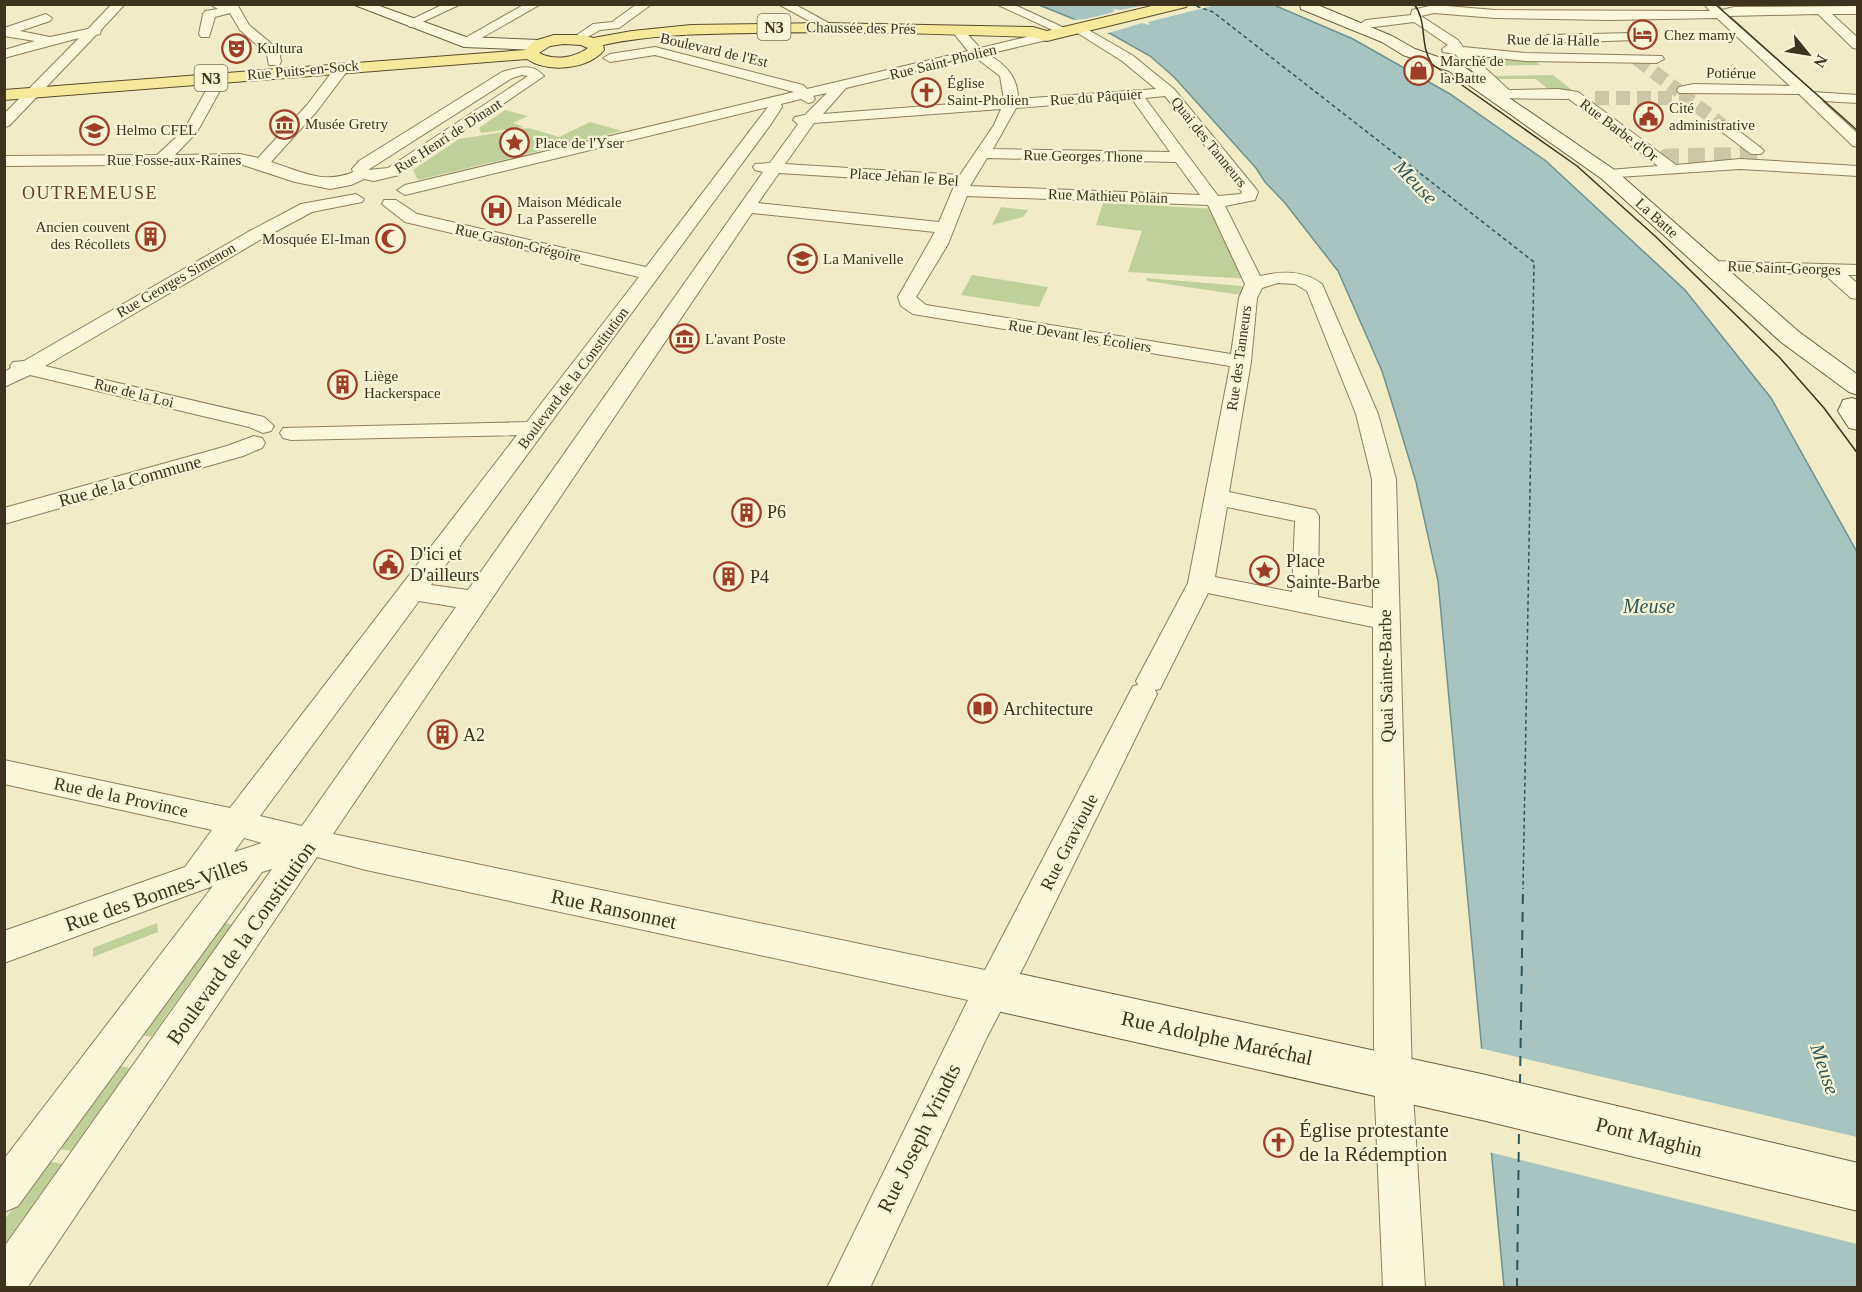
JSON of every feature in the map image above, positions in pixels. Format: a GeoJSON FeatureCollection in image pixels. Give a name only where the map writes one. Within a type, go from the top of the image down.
{"type":"FeatureCollection","features":[{"type":"Feature","properties":{"kind":"main road"},"geometry":{"type":"LineString","coordinates":[[359,4],[464,42],[501,45],[535,58]]}},
{"type":"Feature","properties":{"kind":"main road","name":"Rue Saint-Pholien"},"geometry":{"type":"LineString","coordinates":[[1047,36],[1181,4]]}},
{"type":"Feature","properties":{"kind":"main road"},"geometry":{"type":"LineString","coordinates":[[1304,5],[1410,41],[1451,51]]}},
{"type":"Feature","properties":{"kind":"main road"},"geometry":{"type":"LineString","coordinates":[[1304,5],[1410,41]]}},
{"type":"Feature","properties":{"kind":"main road","name":"Chaussée des Prés"},"geometry":{"type":"LineString","coordinates":[[587,46],[610,30],[830,27],[957,30]]}},
{"type":"Feature","properties":{"kind":"main road","name":"N3"},"geometry":{"type":"LineString","coordinates":[[957,30],[1033,32],[1047,36]]}},
{"type":"Feature","properties":{"kind":"main road"},"geometry":{"type":"LineString","coordinates":[[1410,41],[1409,52],[1421,55],[1451,51]]}},
{"type":"Feature","properties":{"kind":"main road","name":"N3"},"geometry":{"type":"LineString","coordinates":[[535,58],[566,61],[587,46]]}},
{"type":"Feature","properties":{"kind":"main road","name":"La Batte"},"geometry":{"type":"LineString","coordinates":[[1451,51],[1506,100],[1609,175],[1790,337],[1856,405]]}},
{"type":"Feature","properties":{"kind":"main road","name":"Rue Puits-en-Sock"},"geometry":{"type":"LineString","coordinates":[[4,95],[343,67],[535,58]]}},
{"type":"Feature","properties":{"kind":"main road","name":"Rue Adolphe Maréchal"},"geometry":{"type":"LineString","coordinates":[[993,989],[1441,1088]]}},
{"type":"Feature","properties":{"kind":"main road","name":"Pont Maghin"},"geometry":{"type":"LineString","coordinates":[[1441,1088],[1857,1188]]}},
{"type":"Feature","properties":{"kind":"street"},"geometry":{"type":"LineString","coordinates":[[4,123],[96,31],[119,4]]}},
{"type":"Feature","properties":{"kind":"street"},"geometry":{"type":"LineString","coordinates":[[215,4],[234,9],[244,27],[274,53],[274,62]]}},
{"type":"Feature","properties":{"kind":"street"},"geometry":{"type":"LineString","coordinates":[[410,23],[455,4]]}},
{"type":"Feature","properties":{"kind":"street"},"geometry":{"type":"LineString","coordinates":[[464,42],[535,4]]}},
{"type":"Feature","properties":{"kind":"street"},"geometry":{"type":"LineString","coordinates":[[587,46],[646,4]]}},
{"type":"Feature","properties":{"kind":"street"},"geometry":{"type":"LineString","coordinates":[[784,4],[830,27]]}},
{"type":"Feature","properties":{"kind":"street","name":"Quai des Tanneurs"},"geometry":{"type":"LineString","coordinates":[[1002,4],[1077,30],[1126,58],[1169,92],[1250,192]]}},
{"type":"Feature","properties":{"kind":"street"},"geometry":{"type":"LineString","coordinates":[[1405,4],[1451,51],[1495,40]]}},
{"type":"Feature","properties":{"kind":"street"},"geometry":{"type":"LineString","coordinates":[[1709,4],[1857,143]]}},
{"type":"Feature","properties":{"kind":"street"},"geometry":{"type":"LineString","coordinates":[[205,34],[209,14],[234,9]]}},
{"type":"Feature","properties":{"kind":"street"},"geometry":{"type":"LineString","coordinates":[[1386,33],[1434,9],[1506,14],[1609,16],[1720,14],[1734,11],[1857,10]]}},
{"type":"Feature","properties":{"kind":"street"},"geometry":{"type":"LineString","coordinates":[[1822,11],[1857,45]]}},
{"type":"Feature","properties":{"kind":"street"},"geometry":{"type":"LineString","coordinates":[[606,13],[590,24],[610,30]]}},
{"type":"Feature","properties":{"kind":"street"},"geometry":{"type":"LineString","coordinates":[[1366,24],[1416,16]]}},
{"type":"Feature","properties":{"kind":"street"},"geometry":{"type":"LineString","coordinates":[[1410,41],[1416,16]]}},
{"type":"Feature","properties":{"kind":"street"},"geometry":{"type":"LineString","coordinates":[[1609,16],[1657,59]]}},
{"type":"Feature","properties":{"kind":"street"},"geometry":{"type":"LineString","coordinates":[[5,32],[46,18]]}},
{"type":"Feature","properties":{"kind":"street"},"geometry":{"type":"LineString","coordinates":[[957,30],[977,53],[1006,75],[1011,93],[1011,103],[1001,125],[963,185]]}},
{"type":"Feature","properties":{"kind":"street"},"geometry":{"type":"LineString","coordinates":[[4,54],[52,40],[96,31]]}},
{"type":"Feature","properties":{"kind":"street"},"geometry":{"type":"LineString","coordinates":[[5,32],[52,40]]}},
{"type":"Feature","properties":{"kind":"street","name":"Rue Saint-Pholien"},"geometry":{"type":"LineString","coordinates":[[405,190],[1047,36]]}},
{"type":"Feature","properties":{"kind":"street"},"geometry":{"type":"LineString","coordinates":[[1532,39],[1632,37]]}},
{"type":"Feature","properties":{"kind":"street","name":"Boulevard de l'Est"},"geometry":{"type":"LineString","coordinates":[[587,46],[610,58],[645,66]]}},
{"type":"Feature","properties":{"kind":"street","name":"Boulevard de l'Est"},"geometry":{"type":"LineString","coordinates":[[610,58],[654,51],[776,81],[798,88],[806,95]]}},
{"type":"Feature","properties":{"kind":"street","name":"Rue de la Halle"},"geometry":{"type":"LineString","coordinates":[[1451,51],[1525,57],[1657,59]]}},
{"type":"Feature","properties":{"kind":"street","name":"Rue Henri de Dinant"},"geometry":{"type":"LineString","coordinates":[[535,58],[536,78],[381,181],[362,174],[360,169],[365,164],[535,58]]}},
{"type":"Feature","properties":{"kind":"street","name":"Potiérue"},"geometry":{"type":"LineString","coordinates":[[1657,59],[1674,72],[1689,89],[1806,93],[1857,99]]}},
{"type":"Feature","properties":{"kind":"street"},"geometry":{"type":"LineString","coordinates":[[262,163],[318,101],[343,67]]}},
{"type":"Feature","properties":{"kind":"street"},"geometry":{"type":"LineString","coordinates":[[727,114],[742,102],[744,93],[765,94],[781,86],[776,81]]}},
{"type":"Feature","properties":{"kind":"street"},"geometry":{"type":"LineString","coordinates":[[161,160],[190,132],[215,87]]}},
{"type":"Feature","properties":{"kind":"street","name":"Boulevard de la Constitution"},"geometry":{"type":"LineString","coordinates":[[4,1284],[774,168],[808,121],[840,87]]}},
{"type":"Feature","properties":{"kind":"street","name":"Rue du Pâquier"},"geometry":{"type":"LineString","coordinates":[[808,121],[1169,92]]}},
{"type":"Feature","properties":{"kind":"street","name":"Boulevard de l'Est"},"geometry":{"type":"LineString","coordinates":[[744,93],[774,103]]}},
{"type":"Feature","properties":{"kind":"street","name":"Rue Barbe d'Or"},"geometry":{"type":"LineString","coordinates":[[1506,100],[1558,93],[1586,98],[1671,168]]}},
{"type":"Feature","properties":{"kind":"street","name":"Quai des Tanneurs"},"geometry":{"type":"LineString","coordinates":[[1135,94],[1213,200],[1254,284]]}},
{"type":"Feature","properties":{"kind":"street"},"geometry":{"type":"LineString","coordinates":[[727,114],[752,117],[765,122],[788,119],[808,121],[809,103],[806,95]]}},
{"type":"Feature","properties":{"kind":"street","name":"Boulevard de la Constitution"},"geometry":{"type":"LineString","coordinates":[[196,877],[733,165],[775,107],[774,103]]}},
{"type":"Feature","properties":{"kind":"street"},"geometry":{"type":"LineString","coordinates":[[1722,125],[1756,151]]}},
{"type":"Feature","properties":{"kind":"street","name":"Rue Georges Thone"},"geometry":{"type":"LineString","coordinates":[[983,153],[1182,157]]}},
{"type":"Feature","properties":{"kind":"street","name":"Rue Fosse-aux-Raines"},"geometry":{"type":"LineString","coordinates":[[4,161],[240,159],[262,163],[314,183]]}},
{"type":"Feature","properties":{"kind":"street"},"geometry":{"type":"LineString","coordinates":[[1609,175],[1740,164],[1857,171]]}},
{"type":"Feature","properties":{"kind":"street"},"geometry":{"type":"LineString","coordinates":[[733,165],[774,168]]}},
{"type":"Feature","properties":{"kind":"street","name":"Place Jehan le Bel"},"geometry":{"type":"LineString","coordinates":[[774,168],[963,185],[931,259],[907,297],[913,307],[920,310]]}},
{"type":"Feature","properties":{"kind":"street"},"geometry":{"type":"LineString","coordinates":[[307,208],[314,183],[321,185],[344,183],[362,174]]}},
{"type":"Feature","properties":{"kind":"street"},"geometry":{"type":"LineString","coordinates":[[381,181],[405,190],[404,196],[390,204],[362,206],[357,203],[356,199],[364,191],[381,181]]}},
{"type":"Feature","properties":{"kind":"street","name":"Rue Mathieu Polain"},"geometry":{"type":"LineString","coordinates":[[963,185],[1239,201],[1245,200],[1250,192]]}},
{"type":"Feature","properties":{"kind":"street","name":"Rue Georges Simenon"},"geometry":{"type":"LineString","coordinates":[[4,381],[233,247],[307,208],[356,199]]}},
{"type":"Feature","properties":{"kind":"street","name":"Rue Gaston-Grégoire"},"geometry":{"type":"LineString","coordinates":[[390,204],[411,218],[651,274]]}},
{"type":"Feature","properties":{"kind":"street"},"geometry":{"type":"LineString","coordinates":[[747,207],[945,228]]}},
{"type":"Feature","properties":{"kind":"street","name":"Rue Saint-Georges"},"geometry":{"type":"LineString","coordinates":[[1710,266],[1857,270]]}},
{"type":"Feature","properties":{"kind":"street"},"geometry":{"type":"LineString","coordinates":[[1830,269],[1857,294]]}},
{"type":"Feature","properties":{"kind":"street","name":"Rue des Tanneurs"},"geometry":{"type":"LineString","coordinates":[[1216,497],[1241,362],[1248,298],[1254,284],[1284,277],[1308,282],[1315,288]]}},
{"type":"Feature","properties":{"kind":"street","name":"Quai Sainte-Barbe"},"geometry":{"type":"LineString","coordinates":[[1315,288],[1367,414],[1384,479],[1384,620],[1393,1077],[1404,1287]]}},
{"type":"Feature","properties":{"kind":"street","name":"Rue Devant les Écoliers"},"geometry":{"type":"LineString","coordinates":[[920,310],[1241,362]]}},
{"type":"Feature","properties":{"kind":"street","name":"Rue de la Loi"},"geometry":{"type":"LineString","coordinates":[[4,362],[256,422],[259,434],[273,444],[291,433],[535,428]]}},
{"type":"Feature","properties":{"kind":"street","name":"Rue de la Commune"},"geometry":{"type":"LineString","coordinates":[[4,516],[235,452],[259,434]]}},
{"type":"Feature","properties":{"kind":"street"},"geometry":{"type":"LineString","coordinates":[[1305,604],[1307,516],[1216,497],[1201,583],[1384,620]]}},
{"type":"Feature","properties":{"kind":"street","name":"Rue Gravioule"},"geometry":{"type":"LineString","coordinates":[[993,989],[1201,583]]}},
{"type":"Feature","properties":{"kind":"street"},"geometry":{"type":"LineString","coordinates":[[413,591],[477,601]]}},
{"type":"Feature","properties":{"kind":"street","name":"Rue de la Province"},"geometry":{"type":"LineString","coordinates":[[4,772],[188,811],[236,824]]}},
{"type":"Feature","properties":{"kind":"street","name":"Rue Ransonnet"},"geometry":{"type":"LineString","coordinates":[[236,824],[309,844],[993,989]]}},
{"type":"Feature","properties":{"kind":"street","name":"Rue des Bonnes-Villes"},"geometry":{"type":"LineString","coordinates":[[4,947],[196,877],[309,844]]}},
{"type":"Feature","properties":{"kind":"street","name":"Boulevard de la Constitution"},"geometry":{"type":"LineString","coordinates":[[4,1192],[252,861]]}},
{"type":"Feature","properties":{"kind":"street","name":"Rue Joseph Vrindts"},"geometry":{"type":"LineString","coordinates":[[848,1287],[993,989]]}},
{"type":"Feature","properties":{"kind":"green space"},"geometry":{"type":"Polygon","coordinates":[[[1475,54],[1534,60],[1540,65],[1482,66],[1475,54]]]}},
{"type":"Feature","properties":{"kind":"green space"},"geometry":{"type":"Polygon","coordinates":[[[1553,75],[1572,90],[1549,90],[1536,79],[1496,79],[1491,76],[1553,75]]]}},
{"type":"Feature","properties":{"kind":"green space"},"geometry":{"type":"Polygon","coordinates":[[[505,110],[528,116],[513,123],[524,127],[481,133],[479,128],[505,110]]]}},
{"type":"Feature","properties":{"kind":"green space"},"geometry":{"type":"Polygon","coordinates":[[[590,122],[622,131],[418,180],[413,170],[459,139],[529,128],[559,137],[590,122]]]}},
{"type":"Feature","properties":{"kind":"green space"},"geometry":{"type":"Polygon","coordinates":[[[1103,203],[1219,209],[1252,279],[1128,272],[1142,231],[1096,225],[1103,203]]]}},
{"type":"Feature","properties":{"kind":"green space"},"geometry":{"type":"Polygon","coordinates":[[[1001,207],[1028,210],[1023,217],[992,225],[1001,207]]]}},
{"type":"Feature","properties":{"kind":"green space"},"geometry":{"type":"Polygon","coordinates":[[[972,275],[1048,287],[1039,307],[961,295],[972,275]]]}},
{"type":"Feature","properties":{"kind":"green space"},"geometry":{"type":"Polygon","coordinates":[[[1146,278],[1242,286],[1241,295],[1147,281],[1146,278]]]}},
{"type":"Feature","properties":{"kind":"green space"},"geometry":{"type":"Polygon","coordinates":[[[218,921],[241,927],[222,955],[193,978],[151,1037],[137,1034],[218,921]]]}},
{"type":"Feature","properties":{"kind":"green space"},"geometry":{"type":"Polygon","coordinates":[[[157,923],[158,932],[93,957],[93,948],[157,923]]]}},
{"type":"Feature","properties":{"kind":"green space"},"geometry":{"type":"Polygon","coordinates":[[[116,1065],[130,1068],[71,1151],[56,1148],[116,1065]]]}},
{"type":"Feature","properties":{"kind":"green space"},"geometry":{"type":"Polygon","coordinates":[[[47,1161],[62,1164],[5,1244],[5,1219],[47,1161]]]}},
{"type":"Feature","properties":{"kind":"water","name":"Meuse"},"geometry":{"type":"Polygon","coordinates":[[[1039,5],[1274,5],[1353,39],[1450,94],[1546,161],[1685,290],[1771,398],[1857,552],[1857,1287],[1504,1287],[1438,581],[1416,482],[1382,371],[1338,271],[1256,168],[1174,77],[1150,56],[1111,34],[1039,5]]]}},
{"type":"Feature","properties":{"kind":"pier"},"geometry":{"type":"Polygon","coordinates":[[[1145,5],[1216,5],[1148,22],[1150,25],[1142,23],[1105,34],[1069,20],[1086,19],[1114,12],[1113,9],[1121,10],[1145,5]]]}},
{"type":"Feature","properties":{"kind":"pier"},"geometry":{"type":"Polygon","coordinates":[[[1479,1048],[1857,1137],[1857,1244],[1489,1152],[1479,1048]]]}},
{"type":"Feature","properties":{"kind":"ferry route"},"geometry":{"type":"LineString","coordinates":[[1190,4],[1213,12],[1534,262],[1523,889]]}},
{"type":"Feature","properties":{"kind":"ferry route"},"geometry":{"type":"LineString","coordinates":[[1520,1084],[1523,888]]}},
{"type":"Feature","properties":{"kind":"ferry route"},"geometry":{"type":"LineString","coordinates":[[1517,1288],[1519,1128]]}},
{"type":"Feature","properties":{"kind":"tunnel"},"geometry":{"type":"LineString","coordinates":[[1637,59],[1679,91]]}},
{"type":"Feature","properties":{"kind":"tunnel"},"geometry":{"type":"LineString","coordinates":[[1595,98],[1687,98],[1722,125]]}},
{"type":"Feature","properties":{"kind":"tunnel"},"geometry":{"type":"LineString","coordinates":[[1671,160],[1667,157],[1761,155],[1756,151]]}},
{"type":"Feature","properties":{"kind":"tram line"},"geometry":{"type":"LineString","coordinates":[[1414,4],[1421,18],[1426,49],[1432,64],[1577,166],[1655,236],[1780,358],[1824,408],[1858,454]]}},
{"type":"Feature","properties":{"kind":"tram line"},"geometry":{"type":"LineString","coordinates":[[1715,4],[1858,131]]}},
{"type":"Feature","properties":{"kind":"place","name":"Chez mamy"},"geometry":{"type":"Point","coordinates":[1643,35]}},
{"type":"Feature","properties":{"kind":"place","name":"Kultura"},"geometry":{"type":"Point","coordinates":[236,48]}},
{"type":"Feature","properties":{"kind":"place","name":"Marché de la Batte"},"geometry":{"type":"Point","coordinates":[1419,70]}},
{"type":"Feature","properties":{"kind":"place","name":"Église Saint-Pholien"},"geometry":{"type":"Point","coordinates":[926,92]}},
{"type":"Feature","properties":{"kind":"place","name":"Cité administrative"},"geometry":{"type":"Point","coordinates":[1648,117]}},
{"type":"Feature","properties":{"kind":"place","name":"Musée Gretry"},"geometry":{"type":"Point","coordinates":[284,124]}},
{"type":"Feature","properties":{"kind":"place","name":"Helmo CFEL"},"geometry":{"type":"Point","coordinates":[95,130]}},
{"type":"Feature","properties":{"kind":"place","name":"Place de l'Yser"},"geometry":{"type":"Point","coordinates":[514,143]}},
{"type":"Feature","properties":{"kind":"place","name":"Maison Médicale La Passerelle"},"geometry":{"type":"Point","coordinates":[496,211]}},
{"type":"Feature","properties":{"kind":"place","name":"Ancien couvent des Récollets"},"geometry":{"type":"Point","coordinates":[151,236]}},
{"type":"Feature","properties":{"kind":"place","name":"Mosquée El-Iman"},"geometry":{"type":"Point","coordinates":[391,239]}},
{"type":"Feature","properties":{"kind":"place","name":"La Manivelle"},"geometry":{"type":"Point","coordinates":[802,259]}},
{"type":"Feature","properties":{"kind":"place","name":"L'avant Poste"},"geometry":{"type":"Point","coordinates":[684,339]}},
{"type":"Feature","properties":{"kind":"place","name":"Liège Hackerspace"},"geometry":{"type":"Point","coordinates":[343,385]}},
{"type":"Feature","properties":{"kind":"place","name":"P6"},"geometry":{"type":"Point","coordinates":[746,512]}},
{"type":"Feature","properties":{"kind":"place","name":"D'ici et D'ailleurs"},"geometry":{"type":"Point","coordinates":[389,564]}},
{"type":"Feature","properties":{"kind":"place","name":"Place Sainte-Barbe"},"geometry":{"type":"Point","coordinates":[1265,571]}},
{"type":"Feature","properties":{"kind":"place","name":"P4"},"geometry":{"type":"Point","coordinates":[729,577]}},
{"type":"Feature","properties":{"kind":"place","name":"Architecture"},"geometry":{"type":"Point","coordinates":[982,709]}},
{"type":"Feature","properties":{"kind":"place","name":"A2"},"geometry":{"type":"Point","coordinates":[442,735]}},
{"type":"Feature","properties":{"kind":"place","name":"Église protestante de la Rédemption"},"geometry":{"type":"Point","coordinates":[1278,1142]}},
{"type":"Feature","properties":{"kind":"district","name":"OUTREMEUSE"},"geometry":{"type":"Point","coordinates":[90,193]}}]}
